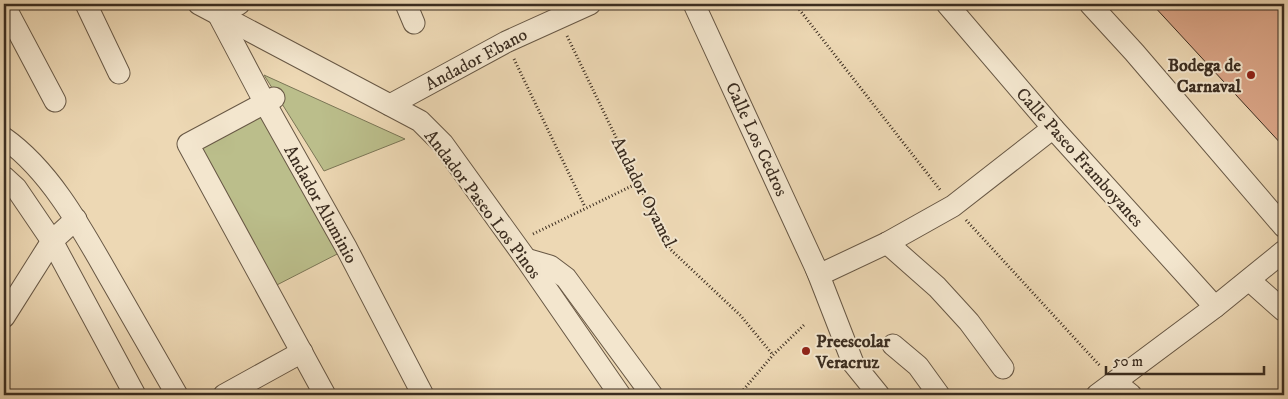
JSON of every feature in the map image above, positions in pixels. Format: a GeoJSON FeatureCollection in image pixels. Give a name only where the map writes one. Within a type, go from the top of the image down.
{"type":"FeatureCollection","features":[{"type":"Feature","properties":{"kind":"street"},"geometry":{"type":"LineString","coordinates":[[86,4],[119,73]]}},
{"type":"Feature","properties":{"kind":"street","name":"Andador Paseo Los Pinos"},"geometry":{"type":"LineString","coordinates":[[199,4],[420,121],[443,144],[620,395]]}},
{"type":"Feature","properties":{"kind":"street"},"geometry":{"type":"LineString","coordinates":[[218,14],[239,4]]}},
{"type":"Feature","properties":{"kind":"street","name":"Andador Ebano"},"geometry":{"type":"LineString","coordinates":[[390,105],[506,42],[555,10],[590,4]]}},
{"type":"Feature","properties":{"kind":"street","name":"Calle Los Cedros"},"geometry":{"type":"LineString","coordinates":[[694,4],[818,272],[853,363],[879,395]]}},
{"type":"Feature","properties":{"kind":"street","name":"Calle Paseo Framboyanes"},"geometry":{"type":"LineString","coordinates":[[947,4],[1053,128],[1215,308]]}},
{"type":"Feature","properties":{"kind":"street"},"geometry":{"type":"LineString","coordinates":[[1090,4],[1153,72],[1284,227]]}},
{"type":"Feature","properties":{"kind":"street"},"geometry":{"type":"LineString","coordinates":[[4,5],[55,101]]}},
{"type":"Feature","properties":{"kind":"street","name":"Andador Aluminio"},"geometry":{"type":"LineString","coordinates":[[218,14],[269,101],[423,395]]}},
{"type":"Feature","properties":{"kind":"street"},"geometry":{"type":"LineString","coordinates":[[269,101],[188,144],[326,395]]}},
{"type":"Feature","properties":{"kind":"street"},"geometry":{"type":"LineString","coordinates":[[818,272],[887,243],[954,206],[1053,128]]}},
{"type":"Feature","properties":{"kind":"street"},"geometry":{"type":"LineString","coordinates":[[4,138],[47,180],[76,219],[177,395]]}},
{"type":"Feature","properties":{"kind":"street"},"geometry":{"type":"LineString","coordinates":[[4,177],[16,188],[52,241],[136,395]]}},
{"type":"Feature","properties":{"kind":"street"},"geometry":{"type":"LineString","coordinates":[[4,317],[52,241],[76,219]]}},
{"type":"Feature","properties":{"kind":"street"},"geometry":{"type":"LineString","coordinates":[[887,243],[936,287],[970,322],[1002,368]]}},
{"type":"Feature","properties":{"kind":"street"},"geometry":{"type":"LineString","coordinates":[[520,251],[550,266],[566,278],[652,395]]}},
{"type":"Feature","properties":{"kind":"street"},"geometry":{"type":"LineString","coordinates":[[1097,395],[1215,308],[1284,251]]}},
{"type":"Feature","properties":{"kind":"street"},"geometry":{"type":"LineString","coordinates":[[1249,280],[1284,311]]}},
{"type":"Feature","properties":{"kind":"street"},"geometry":{"type":"LineString","coordinates":[[893,345],[918,366],[939,395]]}},
{"type":"Feature","properties":{"kind":"street"},"geometry":{"type":"LineString","coordinates":[[224,395],[302,352]]}},
{"type":"Feature","properties":{"kind":"street"},"geometry":{"type":"LineString","coordinates":[[1114,382],[1131,395]]}},
{"type":"Feature","properties":{"kind":"path","name":"Andador Oyamel"},"geometry":{"type":"LineString","coordinates":[[555,10],[670,249],[741,316],[772,355]]}},
{"type":"Feature","properties":{"kind":"path"},"geometry":{"type":"LineString","coordinates":[[506,42],[585,207]]}},
{"type":"Feature","properties":{"kind":"path"},"geometry":{"type":"LineString","coordinates":[[520,251],[585,207],[638,183]]}},
{"type":"Feature","properties":{"kind":"path"},"geometry":{"type":"LineString","coordinates":[[739,395],[772,355],[804,325]]}},
{"type":"Feature","properties":{"kind":"green space"},"geometry":{"type":"Polygon","coordinates":[[[264,75],[405,139],[324,171],[264,75]]]}},
{"type":"Feature","properties":{"kind":"green space"},"geometry":{"type":"Polygon","coordinates":[[[265,103],[347,249],[269,289],[188,144],[265,103]]]}},
{"type":"Feature","properties":{"kind":"building","name":"Bodega de Carnaval"},"geometry":{"type":"Polygon","coordinates":[[[1152,4],[1284,4],[1284,147],[1152,4]]]}},
{"type":"Feature","properties":{"kind":"place","name":"Bodega de Carnaval"},"geometry":{"type":"Point","coordinates":[1251,75]}},
{"type":"Feature","properties":{"kind":"place","name":"Preescolar Veracruz"},"geometry":{"type":"Point","coordinates":[806,351]}}]}
